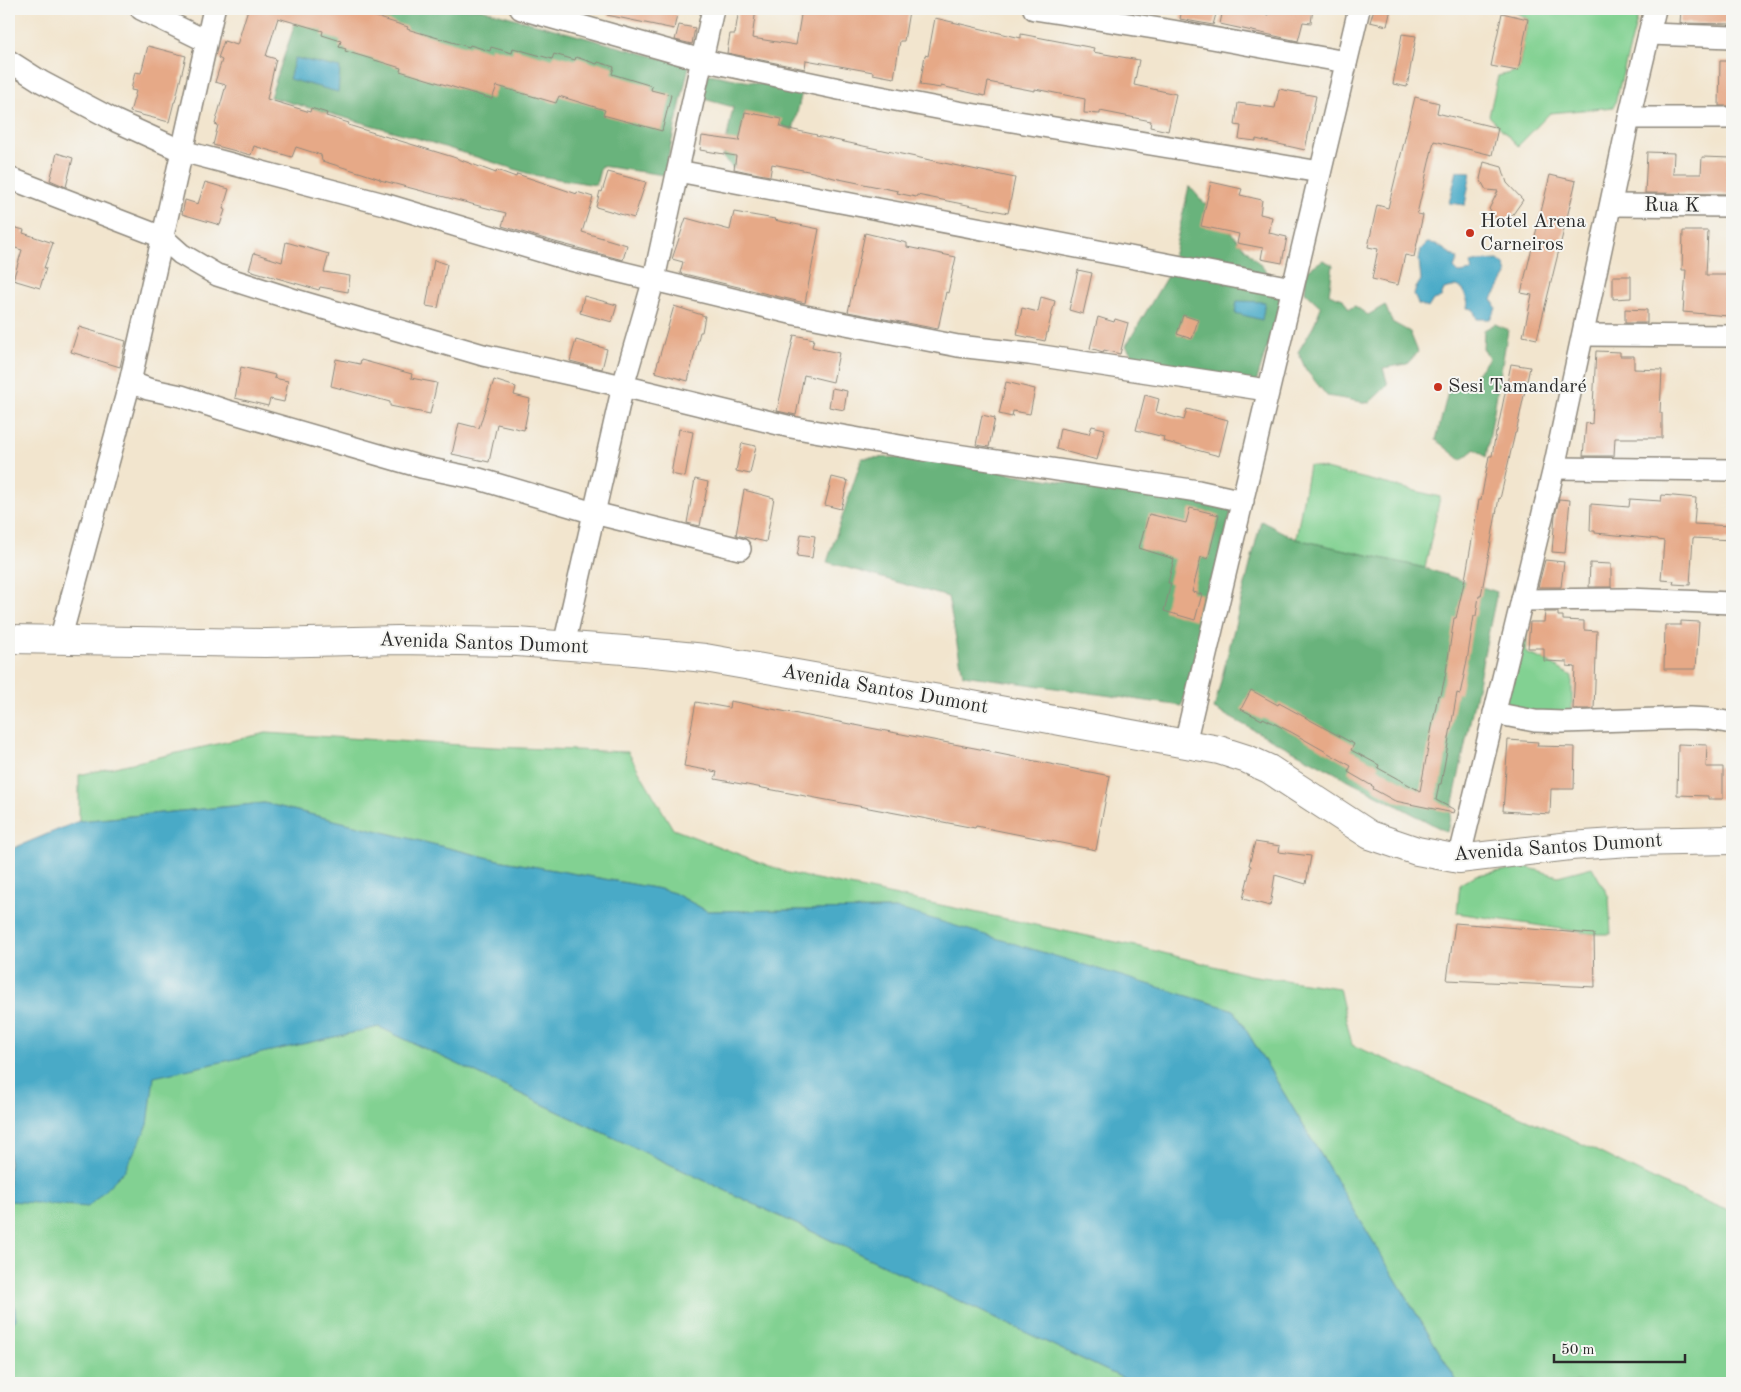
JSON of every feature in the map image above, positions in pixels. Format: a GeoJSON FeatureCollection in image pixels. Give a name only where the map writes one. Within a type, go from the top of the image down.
{"type":"FeatureCollection","features":[{"type":"Feature","properties":{"kind":"main road","name":"Avenida Santos Dumont"},"geometry":{"type":"LineString","coordinates":[[9,639],[266,643],[398,640],[517,642],[705,658],[1219,750],[1269,769],[1370,835],[1417,851],[1459,859],[1570,846],[1630,842],[1732,840]]}},
{"type":"Feature","properties":{"kind":"street"},"geometry":{"type":"LineString","coordinates":[[141,9],[206,41]]}},
{"type":"Feature","properties":{"kind":"street"},"geometry":{"type":"LineString","coordinates":[[60,640],[130,382],[214,9]]}},
{"type":"Feature","properties":{"kind":"street"},"geometry":{"type":"LineString","coordinates":[[521,9],[702,60],[839,89],[958,112],[1320,172]]}},
{"type":"Feature","properties":{"kind":"street"},"geometry":{"type":"LineString","coordinates":[[564,645],[623,386],[654,280],[713,9]]}},
{"type":"Feature","properties":{"kind":"street"},"geometry":{"type":"LineString","coordinates":[[1034,9],[1346,62]]}},
{"type":"Feature","properties":{"kind":"street"},"geometry":{"type":"LineString","coordinates":[[1185,743],[1358,9]]}},
{"type":"Feature","properties":{"kind":"street"},"geometry":{"type":"LineString","coordinates":[[1459,859],[1554,468],[1629,118],[1655,9]]}},
{"type":"Feature","properties":{"kind":"street"},"geometry":{"type":"LineString","coordinates":[[1649,34],[1732,38]]}},
{"type":"Feature","properties":{"kind":"street"},"geometry":{"type":"LineString","coordinates":[[9,61],[50,86],[116,121],[182,151],[384,204],[567,259],[795,314],[958,346],[1030,354],[1267,390]]}},
{"type":"Feature","properties":{"kind":"street"},"geometry":{"type":"LineString","coordinates":[[1629,118],[1732,118]]}},
{"type":"Feature","properties":{"kind":"street"},"geometry":{"type":"LineString","coordinates":[[678,171],[1292,288]]}},
{"type":"Feature","properties":{"kind":"street"},"geometry":{"type":"LineString","coordinates":[[9,178],[162,237],[180,254],[217,275],[483,355],[623,386],[801,429],[923,450],[1198,492],[1243,501]]}},
{"type":"Feature","properties":{"kind":"street","name":"Rua K"},"geometry":{"type":"LineString","coordinates":[[1611,205],[1732,206]]}},
{"type":"Feature","properties":{"kind":"street"},"geometry":{"type":"LineString","coordinates":[[1583,335],[1732,336]]}},
{"type":"Feature","properties":{"kind":"street"},"geometry":{"type":"LineString","coordinates":[[130,382],[148,389],[181,396],[420,467],[479,479],[594,512],[740,549]]}},
{"type":"Feature","properties":{"kind":"street"},"geometry":{"type":"LineString","coordinates":[[1554,468],[1732,470]]}},
{"type":"Feature","properties":{"kind":"street"},"geometry":{"type":"LineString","coordinates":[[1522,600],[1664,600],[1732,603]]}},
{"type":"Feature","properties":{"kind":"street"},"geometry":{"type":"LineString","coordinates":[[1494,713],[1535,721],[1563,722],[1690,718],[1732,723]]}},
{"type":"Feature","properties":{"kind":"green space"},"geometry":{"type":"Polygon","coordinates":[[[300,9],[481,9],[689,66],[664,175],[601,166],[596,185],[533,175],[410,136],[270,97],[300,9]]]}},
{"type":"Feature","properties":{"kind":"green space"},"geometry":{"type":"Polygon","coordinates":[[[1509,9],[1640,9],[1614,107],[1550,113],[1518,146],[1489,116],[1498,76],[1518,71],[1528,19],[1509,9]]]}},
{"type":"Feature","properties":{"kind":"green space"},"geometry":{"type":"Polygon","coordinates":[[[709,74],[802,92],[793,130],[745,112],[734,169],[723,158],[733,107],[700,98],[709,74]]]}},
{"type":"Feature","properties":{"kind":"green space"},"geometry":{"type":"Polygon","coordinates":[[[1189,186],[1284,291],[1256,383],[1139,364],[1126,346],[1170,271],[1189,186]]]}},
{"type":"Feature","properties":{"kind":"green space"},"geometry":{"type":"Polygon","coordinates":[[[1323,260],[1333,265],[1329,294],[1343,299],[1349,309],[1355,306],[1368,315],[1385,305],[1392,322],[1410,332],[1418,352],[1407,364],[1383,368],[1388,385],[1369,403],[1327,396],[1306,370],[1298,352],[1313,327],[1321,307],[1305,292],[1306,271],[1323,260]]]}},
{"type":"Feature","properties":{"kind":"green space"},"geometry":{"type":"Polygon","coordinates":[[[1495,324],[1508,330],[1486,457],[1475,449],[1461,460],[1436,440],[1449,388],[1469,384],[1489,358],[1483,348],[1484,330],[1495,324]]]}},
{"type":"Feature","properties":{"kind":"green space"},"geometry":{"type":"Polygon","coordinates":[[[905,457],[1232,508],[1182,706],[963,675],[948,597],[827,562],[862,458],[905,457]]]}},
{"type":"Feature","properties":{"kind":"green space"},"geometry":{"type":"Polygon","coordinates":[[[1309,465],[1440,497],[1425,568],[1296,539],[1309,465]]]}},
{"type":"Feature","properties":{"kind":"green space"},"geometry":{"type":"Polygon","coordinates":[[[1261,521],[1296,539],[1425,568],[1497,592],[1447,832],[1214,709],[1261,521]]]}},
{"type":"Feature","properties":{"kind":"green space"},"geometry":{"type":"Polygon","coordinates":[[[1527,623],[1526,653],[1542,659],[1572,676],[1572,714],[1555,716],[1502,705],[1527,623]]]}},
{"type":"Feature","properties":{"kind":"green space"},"geometry":{"type":"Polygon","coordinates":[[[266,733],[494,747],[628,752],[673,829],[788,873],[1140,947],[1249,975],[1339,988],[1352,1045],[1568,1137],[1661,1183],[1732,1212],[1732,1383],[1458,1383],[1234,1010],[895,909],[707,911],[674,893],[660,889],[498,860],[264,803],[79,821],[79,775],[266,733]]]}},
{"type":"Feature","properties":{"kind":"green space"},"geometry":{"type":"Polygon","coordinates":[[[1526,867],[1558,876],[1592,867],[1609,897],[1611,934],[1594,934],[1457,913],[1460,884],[1476,875],[1526,867]]]}},
{"type":"Feature","properties":{"kind":"green space"},"geometry":{"type":"Polygon","coordinates":[[[379,1027],[1133,1383],[9,1383],[9,1108],[379,1027]]]}},
{"type":"Feature","properties":{"kind":"water"},"geometry":{"type":"Polygon","coordinates":[[[295,58],[340,68],[338,92],[289,79],[295,58]]]}},
{"type":"Feature","properties":{"kind":"water"},"geometry":{"type":"Polygon","coordinates":[[[1457,171],[1471,172],[1465,205],[1449,203],[1457,171]]]}},
{"type":"Feature","properties":{"kind":"water"},"geometry":{"type":"Polygon","coordinates":[[[1427,243],[1436,244],[1458,259],[1454,268],[1459,273],[1472,271],[1470,263],[1479,261],[1498,260],[1505,266],[1507,275],[1492,299],[1496,308],[1490,319],[1477,319],[1473,309],[1467,308],[1468,303],[1463,289],[1457,286],[1444,289],[1441,298],[1433,300],[1428,308],[1418,304],[1414,295],[1421,280],[1419,260],[1421,249],[1427,243]]]}},
{"type":"Feature","properties":{"kind":"water"},"geometry":{"type":"Polygon","coordinates":[[[1237,301],[1265,302],[1262,320],[1235,313],[1237,301]]]}},
{"type":"Feature","properties":{"kind":"water"},"geometry":{"type":"Polygon","coordinates":[[[264,803],[498,860],[660,889],[674,893],[707,911],[895,909],[906,911],[1234,1010],[1458,1383],[1133,1383],[379,1027],[154,1077],[148,1125],[125,1170],[88,1207],[9,1201],[9,850],[79,821],[264,803]]]}},
{"type":"Feature","properties":{"kind":"water"},"geometry":{"type":"Polygon","coordinates":[[[9,1255],[16,1319],[9,1328],[9,1255]]]}},
{"type":"Feature","properties":{"kind":"building"},"geometry":{"type":"Polygon","coordinates":[[[248,9],[355,9],[408,27],[407,29],[469,47],[470,45],[490,51],[491,47],[512,53],[513,48],[552,59],[554,54],[575,60],[576,57],[597,64],[598,62],[614,67],[612,74],[652,86],[651,90],[671,95],[662,131],[603,115],[605,110],[559,96],[556,103],[497,86],[492,99],[400,71],[401,68],[345,51],[346,49],[339,47],[341,41],[322,35],[323,31],[278,18],[266,56],[276,59],[267,99],[310,112],[311,108],[327,113],[326,116],[349,123],[348,125],[453,157],[496,173],[497,170],[516,177],[517,174],[577,194],[577,192],[593,197],[582,232],[627,245],[623,260],[502,226],[506,213],[380,180],[322,161],[321,155],[296,147],[292,157],[254,146],[251,155],[213,145],[218,125],[215,124],[226,85],[215,82],[222,60],[218,58],[224,41],[237,45],[248,9]]]}},
{"type":"Feature","properties":{"kind":"building"},"geometry":{"type":"Polygon","coordinates":[[[608,9],[678,9],[674,29],[607,15],[608,9]]]}},
{"type":"Feature","properties":{"kind":"building"},"geometry":{"type":"Polygon","coordinates":[[[739,9],[756,9],[752,38],[796,45],[802,9],[893,9],[909,11],[904,41],[900,41],[894,78],[873,74],[873,72],[806,60],[805,69],[727,53],[730,34],[735,34],[739,9]]]}},
{"type":"Feature","properties":{"kind":"building"},"geometry":{"type":"Polygon","coordinates":[[[1182,9],[1197,9],[1216,14],[1213,25],[1180,19],[1182,9]]]}},
{"type":"Feature","properties":{"kind":"building"},"geometry":{"type":"Polygon","coordinates":[[[1223,9],[1245,9],[1268,15],[1271,9],[1313,9],[1311,23],[1303,22],[1298,41],[1220,24],[1223,9]]]}},
{"type":"Feature","properties":{"kind":"building"},"geometry":{"type":"Polygon","coordinates":[[[1374,9],[1391,9],[1387,26],[1370,22],[1374,9]]]}},
{"type":"Feature","properties":{"kind":"building"},"geometry":{"type":"Polygon","coordinates":[[[1681,9],[1732,9],[1732,24],[1680,23],[1681,9]]]}},
{"type":"Feature","properties":{"kind":"building"},"geometry":{"type":"Polygon","coordinates":[[[1502,13],[1528,19],[1518,71],[1491,66],[1502,13]]]}},
{"type":"Feature","properties":{"kind":"building"},"geometry":{"type":"Polygon","coordinates":[[[935,18],[1021,38],[1021,34],[1094,48],[1093,52],[1139,60],[1134,85],[1176,94],[1168,131],[1150,127],[1151,121],[1100,111],[1100,114],[1084,113],[1085,99],[1035,89],[1035,91],[988,82],[985,96],[941,86],[941,88],[920,85],[925,55],[928,56],[935,18]]]}},
{"type":"Feature","properties":{"kind":"building"},"geometry":{"type":"Polygon","coordinates":[[[679,25],[695,28],[692,44],[675,40],[679,25]]]}},
{"type":"Feature","properties":{"kind":"building"},"geometry":{"type":"Polygon","coordinates":[[[1402,34],[1416,36],[1407,87],[1393,84],[1402,34]]]}},
{"type":"Feature","properties":{"kind":"building"},"geometry":{"type":"Polygon","coordinates":[[[148,46],[186,56],[169,122],[130,112],[136,91],[131,90],[135,72],[141,73],[148,46]]]}},
{"type":"Feature","properties":{"kind":"building"},"geometry":{"type":"Polygon","coordinates":[[[1720,61],[1732,61],[1732,106],[1719,106],[1720,61]]]}},
{"type":"Feature","properties":{"kind":"building"},"geometry":{"type":"Polygon","coordinates":[[[1279,89],[1316,96],[1305,150],[1256,139],[1256,141],[1239,139],[1241,126],[1235,125],[1238,103],[1275,108],[1279,89]]]}},
{"type":"Feature","properties":{"kind":"building"},"geometry":{"type":"Polygon","coordinates":[[[1415,97],[1439,103],[1437,113],[1498,128],[1492,155],[1434,141],[1417,214],[1423,215],[1414,257],[1405,255],[1398,285],[1372,279],[1378,249],[1368,247],[1377,205],[1388,208],[1415,97]]]}},
{"type":"Feature","properties":{"kind":"building"},"geometry":{"type":"Polygon","coordinates":[[[745,112],[782,119],[780,127],[816,136],[1015,178],[1008,213],[917,195],[916,197],[897,193],[898,191],[772,164],[770,176],[748,172],[734,169],[736,156],[700,150],[702,136],[739,141],[745,112]]]}},
{"type":"Feature","properties":{"kind":"building"},"geometry":{"type":"Polygon","coordinates":[[[1647,152],[1674,153],[1673,174],[1701,174],[1702,157],[1732,158],[1732,194],[1645,193],[1647,152]]]}},
{"type":"Feature","properties":{"kind":"building"},"geometry":{"type":"Polygon","coordinates":[[[57,153],[73,158],[66,187],[50,180],[57,153]]]}},
{"type":"Feature","properties":{"kind":"building"},"geometry":{"type":"Polygon","coordinates":[[[1484,162],[1502,167],[1507,183],[1523,200],[1511,217],[1499,221],[1489,209],[1498,191],[1486,190],[1480,179],[1484,162]]]}},
{"type":"Feature","properties":{"kind":"building"},"geometry":{"type":"Polygon","coordinates":[[[608,172],[646,182],[634,218],[596,207],[608,172]]]}},
{"type":"Feature","properties":{"kind":"building"},"geometry":{"type":"Polygon","coordinates":[[[1550,175],[1576,181],[1537,339],[1523,336],[1532,295],[1521,293],[1550,175]]]}},
{"type":"Feature","properties":{"kind":"building"},"geometry":{"type":"Polygon","coordinates":[[[205,182],[229,189],[220,225],[182,214],[185,200],[198,204],[205,182]]]}},
{"type":"Feature","properties":{"kind":"building"},"geometry":{"type":"Polygon","coordinates":[[[1211,182],[1242,189],[1240,195],[1262,200],[1260,214],[1272,217],[1269,233],[1287,237],[1282,263],[1261,259],[1263,248],[1237,243],[1239,234],[1201,226],[1211,182]]]}},
{"type":"Feature","properties":{"kind":"building"},"geometry":{"type":"Polygon","coordinates":[[[734,212],[819,229],[805,303],[680,273],[683,262],[672,259],[686,218],[730,230],[734,212]]]}},
{"type":"Feature","properties":{"kind":"building"},"geometry":{"type":"Polygon","coordinates":[[[9,226],[24,230],[23,233],[53,243],[44,268],[46,268],[40,288],[13,280],[22,250],[9,246],[9,226]]]}},
{"type":"Feature","properties":{"kind":"building"},"geometry":{"type":"Polygon","coordinates":[[[1683,231],[1708,231],[1706,275],[1729,275],[1728,316],[1683,312],[1686,270],[1682,270],[1683,231]]]}},
{"type":"Feature","properties":{"kind":"building"},"geometry":{"type":"Polygon","coordinates":[[[865,233],[907,243],[907,247],[956,257],[938,329],[848,312],[865,233]]]}},
{"type":"Feature","properties":{"kind":"building"},"geometry":{"type":"Polygon","coordinates":[[[286,242],[329,254],[324,272],[350,276],[348,292],[320,287],[319,290],[249,270],[254,253],[282,262],[286,242]]]}},
{"type":"Feature","properties":{"kind":"building"},"geometry":{"type":"Polygon","coordinates":[[[434,260],[447,264],[438,308],[426,306],[434,260]]]}},
{"type":"Feature","properties":{"kind":"building"},"geometry":{"type":"Polygon","coordinates":[[[1078,270],[1092,273],[1083,314],[1069,310],[1078,270]]]}},
{"type":"Feature","properties":{"kind":"building"},"geometry":{"type":"Polygon","coordinates":[[[1613,276],[1631,276],[1631,298],[1613,299],[1613,276]]]}},
{"type":"Feature","properties":{"kind":"building"},"geometry":{"type":"Polygon","coordinates":[[[584,296],[617,305],[612,322],[580,313],[584,296]]]}},
{"type":"Feature","properties":{"kind":"building"},"geometry":{"type":"Polygon","coordinates":[[[1041,297],[1055,301],[1045,341],[1017,335],[1022,308],[1038,312],[1041,297]]]}},
{"type":"Feature","properties":{"kind":"building"},"geometry":{"type":"Polygon","coordinates":[[[674,306],[705,316],[688,381],[655,372],[674,306]]]}},
{"type":"Feature","properties":{"kind":"building"},"geometry":{"type":"Polygon","coordinates":[[[1625,309],[1647,310],[1647,323],[1625,323],[1625,309]]]}},
{"type":"Feature","properties":{"kind":"building"},"geometry":{"type":"Polygon","coordinates":[[[1183,315],[1198,320],[1192,339],[1177,334],[1183,315]]]}},
{"type":"Feature","properties":{"kind":"building"},"geometry":{"type":"Polygon","coordinates":[[[1098,317],[1114,322],[1115,319],[1128,323],[1120,354],[1090,348],[1098,317]]]}},
{"type":"Feature","properties":{"kind":"building"},"geometry":{"type":"Polygon","coordinates":[[[79,327],[126,341],[120,367],[71,352],[79,327]]]}},
{"type":"Feature","properties":{"kind":"building"},"geometry":{"type":"Polygon","coordinates":[[[794,335],[814,339],[812,347],[839,353],[833,382],[804,375],[796,415],[777,411],[794,335]]]}},
{"type":"Feature","properties":{"kind":"building"},"geometry":{"type":"Polygon","coordinates":[[[576,340],[607,349],[602,369],[570,361],[576,340]]]}},
{"type":"Feature","properties":{"kind":"building"},"geometry":{"type":"Polygon","coordinates":[[[1596,351],[1620,352],[1620,356],[1634,356],[1634,369],[1662,370],[1660,413],[1662,413],[1662,438],[1615,438],[1614,456],[1583,456],[1586,423],[1592,424],[1596,351]]]}},
{"type":"Feature","properties":{"kind":"building"},"geometry":{"type":"Polygon","coordinates":[[[336,359],[360,364],[361,360],[412,374],[411,378],[437,383],[430,414],[390,406],[390,402],[331,386],[336,359]]]}},
{"type":"Feature","properties":{"kind":"building"},"geometry":{"type":"Polygon","coordinates":[[[1511,364],[1530,367],[1516,433],[1499,498],[1481,596],[1479,596],[1476,616],[1474,616],[1460,694],[1457,693],[1441,784],[1439,784],[1436,800],[1455,810],[1454,813],[1395,801],[1348,772],[1351,766],[1291,732],[1241,709],[1251,690],[1354,744],[1351,750],[1379,765],[1378,768],[1420,791],[1438,695],[1441,695],[1446,672],[1454,618],[1456,618],[1466,574],[1479,500],[1481,500],[1489,456],[1492,456],[1511,364]]]}},
{"type":"Feature","properties":{"kind":"building"},"geometry":{"type":"Polygon","coordinates":[[[241,367],[275,375],[274,378],[288,381],[284,402],[270,399],[268,406],[235,398],[241,367]]]}},
{"type":"Feature","properties":{"kind":"building"},"geometry":{"type":"Polygon","coordinates":[[[494,380],[516,387],[514,395],[530,399],[524,430],[497,424],[489,462],[452,454],[459,423],[479,428],[494,380]]]}},
{"type":"Feature","properties":{"kind":"building"},"geometry":{"type":"Polygon","coordinates":[[[1006,382],[1035,389],[1030,414],[1013,411],[1012,417],[999,414],[1006,382]]]}},
{"type":"Feature","properties":{"kind":"building"},"geometry":{"type":"Polygon","coordinates":[[[832,388],[847,391],[844,410],[829,407],[832,388]]]}},
{"type":"Feature","properties":{"kind":"building"},"geometry":{"type":"Polygon","coordinates":[[[1145,395],[1159,399],[1156,412],[1184,420],[1187,409],[1228,420],[1219,456],[1163,441],[1164,437],[1136,430],[1145,395]]]}},
{"type":"Feature","properties":{"kind":"building"},"geometry":{"type":"Polygon","coordinates":[[[982,415],[995,418],[989,447],[976,445],[982,415]]]}},
{"type":"Feature","properties":{"kind":"building"},"geometry":{"type":"Polygon","coordinates":[[[1092,426],[1105,429],[1097,460],[1056,449],[1060,428],[1089,434],[1092,426]]]}},
{"type":"Feature","properties":{"kind":"building"},"geometry":{"type":"Polygon","coordinates":[[[679,429],[693,432],[685,477],[671,474],[679,429]]]}},
{"type":"Feature","properties":{"kind":"building"},"geometry":{"type":"Polygon","coordinates":[[[742,443],[756,446],[750,474],[736,471],[742,443]]]}},
{"type":"Feature","properties":{"kind":"building"},"geometry":{"type":"Polygon","coordinates":[[[832,477],[848,481],[841,509],[825,505],[832,477]]]}},
{"type":"Feature","properties":{"kind":"building"},"geometry":{"type":"Polygon","coordinates":[[[695,479],[708,482],[700,526],[687,523],[695,479]]]}},
{"type":"Feature","properties":{"kind":"building"},"geometry":{"type":"Polygon","coordinates":[[[744,490],[774,498],[766,542],[736,535],[744,490]]]}},
{"type":"Feature","properties":{"kind":"building"},"geometry":{"type":"Polygon","coordinates":[[[1662,495],[1696,498],[1694,524],[1732,526],[1732,540],[1693,538],[1690,585],[1673,584],[1674,581],[1661,580],[1664,541],[1590,531],[1591,504],[1629,507],[1630,499],[1661,501],[1662,495]]]}},
{"type":"Feature","properties":{"kind":"building"},"geometry":{"type":"Polygon","coordinates":[[[1559,499],[1570,500],[1565,553],[1552,552],[1555,515],[1559,499]]]}},
{"type":"Feature","properties":{"kind":"building"},"geometry":{"type":"Polygon","coordinates":[[[1190,508],[1219,515],[1208,559],[1201,557],[1192,592],[1202,594],[1195,620],[1164,611],[1171,583],[1168,583],[1174,559],[1139,548],[1149,514],[1186,523],[1190,508]]]}},
{"type":"Feature","properties":{"kind":"building"},"geometry":{"type":"Polygon","coordinates":[[[801,534],[815,536],[812,558],[797,556],[801,534]]]}},
{"type":"Feature","properties":{"kind":"building"},"geometry":{"type":"Polygon","coordinates":[[[1545,560],[1564,562],[1561,587],[1538,587],[1545,560]]]}},
{"type":"Feature","properties":{"kind":"building"},"geometry":{"type":"Polygon","coordinates":[[[1590,563],[1611,564],[1611,587],[1589,587],[1590,563]]]}},
{"type":"Feature","properties":{"kind":"building"},"geometry":{"type":"Polygon","coordinates":[[[1545,612],[1558,612],[1558,616],[1563,616],[1563,620],[1584,621],[1584,630],[1597,631],[1594,709],[1573,709],[1575,667],[1567,666],[1567,662],[1544,661],[1544,648],[1528,648],[1530,622],[1544,622],[1545,612]]]}},
{"type":"Feature","properties":{"kind":"building"},"geometry":{"type":"Polygon","coordinates":[[[1681,621],[1699,622],[1696,669],[1664,669],[1665,625],[1681,625],[1681,621]]]}},
{"type":"Feature","properties":{"kind":"building"},"geometry":{"type":"Polygon","coordinates":[[[730,701],[1110,776],[1096,850],[976,826],[975,828],[715,779],[717,772],[684,766],[696,702],[729,708],[730,701]]]}},
{"type":"Feature","properties":{"kind":"building"},"geometry":{"type":"Polygon","coordinates":[[[1508,740],[1538,742],[1537,746],[1575,747],[1574,789],[1551,789],[1550,814],[1503,811],[1508,740]]]}},
{"type":"Feature","properties":{"kind":"building"},"geometry":{"type":"Polygon","coordinates":[[[1678,744],[1707,745],[1706,767],[1723,767],[1723,799],[1708,799],[1708,796],[1677,795],[1678,744]]]}},
{"type":"Feature","properties":{"kind":"building"},"geometry":{"type":"Polygon","coordinates":[[[1255,842],[1280,846],[1279,852],[1311,856],[1306,884],[1275,875],[1270,906],[1243,899],[1255,842]]]}},
{"type":"Feature","properties":{"kind":"building"},"geometry":{"type":"Polygon","coordinates":[[[1455,923],[1594,934],[1595,987],[1447,980],[1455,923]]]}},
{"type":"Feature","properties":{"kind":"place","name":"Hotel Arena Carneiros"},"geometry":{"type":"Point","coordinates":[1470,233]}},
{"type":"Feature","properties":{"kind":"place","name":"Sesi Tamandaré"},"geometry":{"type":"Point","coordinates":[1438,387]}}]}
